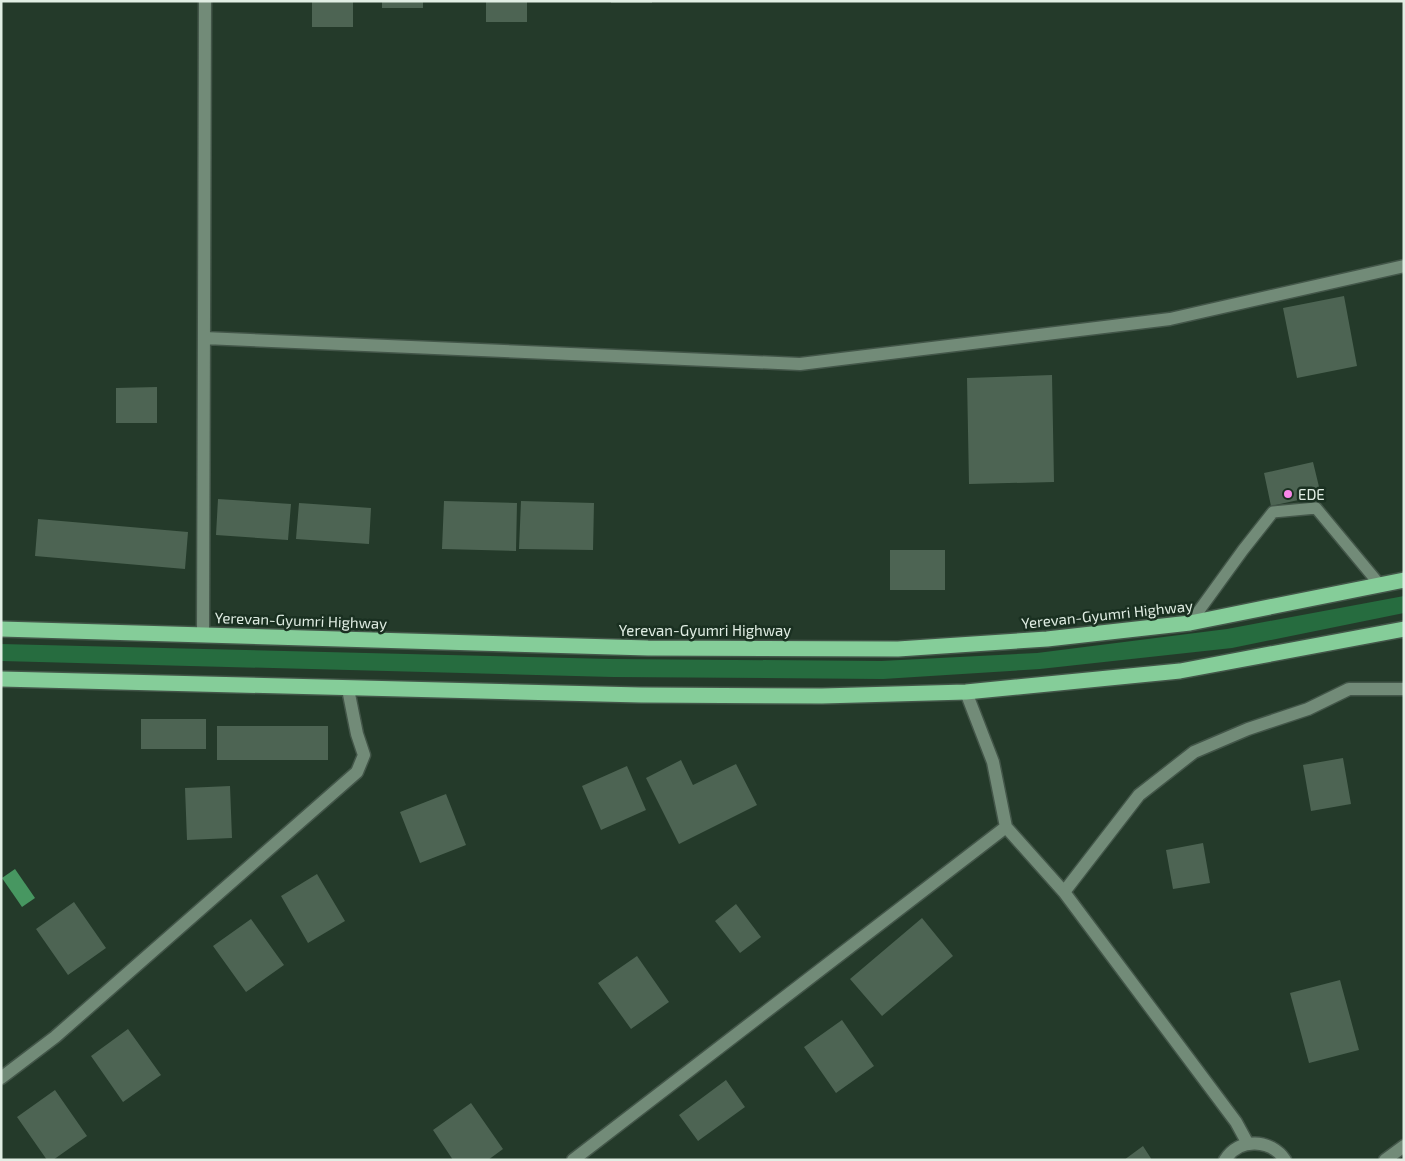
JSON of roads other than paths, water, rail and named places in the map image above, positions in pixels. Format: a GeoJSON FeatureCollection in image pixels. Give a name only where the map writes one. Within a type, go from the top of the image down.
{"type":"FeatureCollection","features":[{"type":"Feature","properties":{"kind":"highway","name":"Yerevan-Gyumri Highway"},"geometry":{"type":"LineString","coordinates":[[1,629],[648,648],[898,649],[1047,639],[1190,623],[1404,580]]}},
{"type":"Feature","properties":{"kind":"highway"},"geometry":{"type":"LineString","coordinates":[[1,679],[348,689],[822,696],[966,692],[1180,671],[1404,629]]}},
{"type":"Feature","properties":{"kind":"street"},"geometry":{"type":"LineString","coordinates":[[203,634],[205,1]]}},
{"type":"Feature","properties":{"kind":"street"},"geometry":{"type":"LineString","coordinates":[[204,338],[800,364],[1170,319],[1404,266]]}},
{"type":"Feature","properties":{"kind":"street"},"geometry":{"type":"LineString","coordinates":[[1,1078],[55,1037],[357,772],[364,755],[357,734],[348,689]]}},
{"type":"Feature","properties":{"kind":"street"},"geometry":{"type":"LineString","coordinates":[[1064,892],[1139,795],[1194,752],[1248,730],[1308,709],[1349,689],[1404,689]]}},
{"type":"Feature","properties":{"kind":"street"},"geometry":{"type":"LineString","coordinates":[[966,692],[993,762],[1006,828],[1064,892],[1236,1122],[1248,1144]]}},
{"type":"Feature","properties":{"kind":"street"},"geometry":{"type":"LineString","coordinates":[[573,1160],[1006,828]]}},
{"type":"Feature","properties":{"kind":"street"},"geometry":{"type":"LineString","coordinates":[[1225,1160],[1237,1148],[1248,1144],[1268,1145],[1277,1150],[1286,1160]]}},
{"type":"Feature","properties":{"kind":"street"},"geometry":{"type":"LineString","coordinates":[[1385,1160],[1404,1146]]}},
{"type":"Feature","properties":{"kind":"lane"},"geometry":{"type":"LineString","coordinates":[[1190,623],[1273,512],[1316,508],[1380,586]]}},
{"type":"Feature","properties":{"kind":"place","name":"EDE"},"geometry":{"type":"Point","coordinates":[1288,494]}}]}
